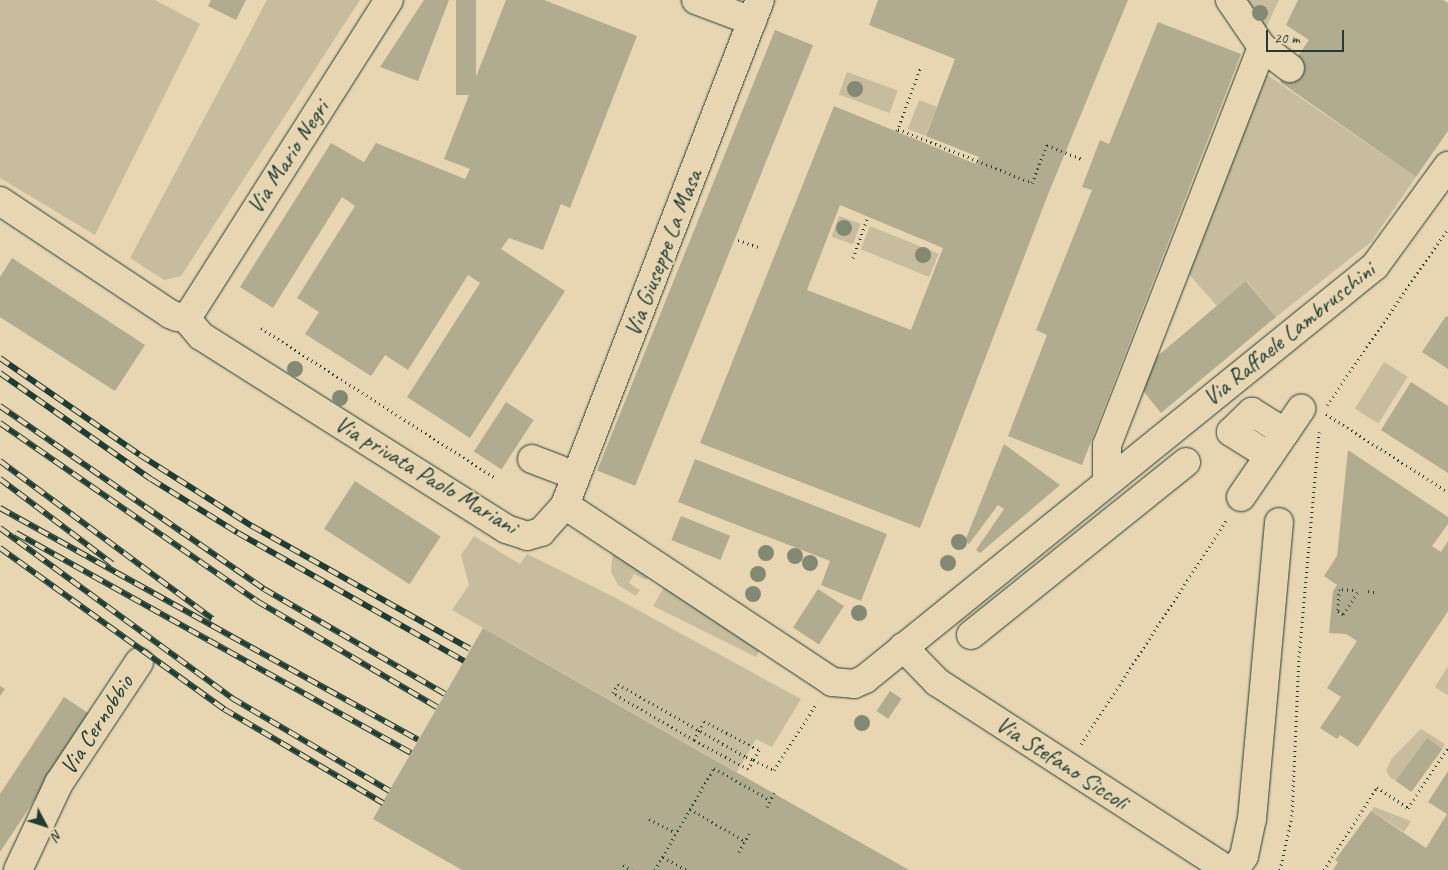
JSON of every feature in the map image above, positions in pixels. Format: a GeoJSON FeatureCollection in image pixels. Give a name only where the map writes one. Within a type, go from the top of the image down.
{"type":"FeatureCollection","features":[{"type":"Feature","properties":{"kind":"street","name":"Via Mario Negri"},"geometry":{"type":"LineString","coordinates":[[189,315],[389,0]]}},
{"type":"Feature","properties":{"kind":"street"},"geometry":{"type":"LineString","coordinates":[[696,0],[756,11]]}},
{"type":"Feature","properties":{"kind":"street"},"geometry":{"type":"LineString","coordinates":[[1107,480],[1106,445],[1257,58],[1230,0]]}},
{"type":"Feature","properties":{"kind":"street","name":"Via Giuseppe La Masa"},"geometry":{"type":"LineString","coordinates":[[565,505],[756,11]]}},
{"type":"Feature","properties":{"kind":"street"},"geometry":{"type":"LineString","coordinates":[[1257,58],[1290,68]]}},
{"type":"Feature","properties":{"kind":"street","name":"Via Raffaele Lambruschini"},"geometry":{"type":"LineString","coordinates":[[903,647],[1107,480],[1375,266],[1448,166]]}},
{"type":"Feature","properties":{"kind":"street"},"geometry":{"type":"LineString","coordinates":[[0,201],[170,314],[177,317],[189,315]]}},
{"type":"Feature","properties":{"kind":"street","name":"Via privata Paolo Mariani"},"geometry":{"type":"LineString","coordinates":[[189,315],[190,323],[201,336],[506,529],[527,536],[541,532],[565,505]]}},
{"type":"Feature","properties":{"kind":"street"},"geometry":{"type":"LineString","coordinates":[[1269,456],[1231,432],[1252,412],[1285,433]]}},
{"type":"Feature","properties":{"kind":"street"},"geometry":{"type":"LineString","coordinates":[[1241,497],[1285,433],[1316,416]]}},
{"type":"Feature","properties":{"kind":"street"},"geometry":{"type":"LineString","coordinates":[[532,459],[560,470]]}},
{"type":"Feature","properties":{"kind":"street"},"geometry":{"type":"LineString","coordinates":[[971,635],[1186,462]]}},
{"type":"Feature","properties":{"kind":"street"},"geometry":{"type":"LineString","coordinates":[[1082,501],[1106,526]]}},
{"type":"Feature","properties":{"kind":"street"},"geometry":{"type":"LineString","coordinates":[[565,505],[832,682],[854,684],[865,679],[903,647]]}},
{"type":"Feature","properties":{"kind":"street"},"geometry":{"type":"LineString","coordinates":[[1234,870],[1244,856],[1252,819],[1279,522]]}},
{"type":"Feature","properties":{"kind":"street","name":"Via Stefano Siccoli"},"geometry":{"type":"LineString","coordinates":[[903,647],[937,682],[1228,870]]}},
{"type":"Feature","properties":{"kind":"street","name":"Via Cernobbio"},"geometry":{"type":"LineString","coordinates":[[18,870],[59,783],[138,662]]}},
{"type":"Feature","properties":{"kind":"path"},"geometry":{"type":"LineString","coordinates":[[921,66],[897,130],[1032,183],[1047,145],[1082,159]]}},
{"type":"Feature","properties":{"kind":"path"},"geometry":{"type":"LineString","coordinates":[[853,258],[868,216]]}},
{"type":"Feature","properties":{"kind":"path"},"geometry":{"type":"LineString","coordinates":[[1280,870],[1292,816],[1299,657],[1316,416],[1448,228]]}},
{"type":"Feature","properties":{"kind":"path"},"geometry":{"type":"LineString","coordinates":[[738,240],[758,247]]}},
{"type":"Feature","properties":{"kind":"path"},"geometry":{"type":"LineString","coordinates":[[261,328],[496,478]]}},
{"type":"Feature","properties":{"kind":"path"},"geometry":{"type":"LineString","coordinates":[[1316,416],[1448,492]]}},
{"type":"Feature","properties":{"kind":"path"},"geometry":{"type":"LineString","coordinates":[[1067,766],[1241,497]]}},
{"type":"Feature","properties":{"kind":"path"},"geometry":{"type":"LineString","coordinates":[[1339,592],[1337,611],[1344,614],[1360,589],[1343,614],[1338,611],[1339,589],[1353,590]]}},
{"type":"Feature","properties":{"kind":"path"},"geometry":{"type":"LineString","coordinates":[[1368,592],[1378,593]]}},
{"type":"Feature","properties":{"kind":"path"},"geometry":{"type":"LineString","coordinates":[[694,740],[704,721],[758,750],[753,760],[748,769],[694,740],[613,693],[618,684],[753,760],[774,770],[818,700]]}},
{"type":"Feature","properties":{"kind":"path"},"geometry":{"type":"LineString","coordinates":[[1324,870],[1377,787],[1408,808],[1448,747]]}},
{"type":"Feature","properties":{"kind":"path"},"geometry":{"type":"LineString","coordinates":[[655,870],[714,768],[770,800]]}},
{"type":"Feature","properties":{"kind":"path"},"geometry":{"type":"LineString","coordinates":[[767,806],[774,793]]}},
{"type":"Feature","properties":{"kind":"path"},"geometry":{"type":"LineString","coordinates":[[690,809],[745,841]]}},
{"type":"Feature","properties":{"kind":"path"},"geometry":{"type":"LineString","coordinates":[[649,818],[676,833]]}},
{"type":"Feature","properties":{"kind":"path"},"geometry":{"type":"LineString","coordinates":[[739,852],[750,832]]}},
{"type":"Feature","properties":{"kind":"path"},"geometry":{"type":"LineString","coordinates":[[663,857],[686,870]]}},
{"type":"Feature","properties":{"kind":"path"},"geometry":{"type":"LineString","coordinates":[[623,865],[632,870]]}},
{"type":"Feature","properties":{"kind":"shaded area"},"geometry":{"type":"Polygon","coordinates":[[[0,0],[155,0],[200,24],[95,235],[0,178],[0,0]]]}},
{"type":"Feature","properties":{"kind":"shaded area"},"geometry":{"type":"Polygon","coordinates":[[[267,0],[360,0],[181,276],[164,280],[130,258],[267,0]]]}},
{"type":"Feature","properties":{"kind":"shaded area"},"geometry":{"type":"Polygon","coordinates":[[[1238,0],[1279,0],[1265,30],[1238,0]]]}},
{"type":"Feature","properties":{"kind":"shaded area"},"geometry":{"type":"Polygon","coordinates":[[[847,72],[898,90],[890,113],[839,95],[847,72]]]}},
{"type":"Feature","properties":{"kind":"shaded area"},"geometry":{"type":"Polygon","coordinates":[[[1266,74],[1416,177],[1371,242],[1276,317],[1247,281],[1217,306],[1186,271],[1266,74]]]}},
{"type":"Feature","properties":{"kind":"shaded area"},"geometry":{"type":"Polygon","coordinates":[[[919,100],[937,107],[926,136],[908,129],[919,100]]]}},
{"type":"Feature","properties":{"kind":"shaded area"},"geometry":{"type":"Polygon","coordinates":[[[839,216],[861,224],[853,245],[831,237],[839,216]]]}},
{"type":"Feature","properties":{"kind":"shaded area"},"geometry":{"type":"Polygon","coordinates":[[[870,226],[939,254],[929,277],[861,249],[870,226]]]}},
{"type":"Feature","properties":{"kind":"shaded area"},"geometry":{"type":"Polygon","coordinates":[[[1384,362],[1408,377],[1379,423],[1355,409],[1384,362]]]}},
{"type":"Feature","properties":{"kind":"shaded area"},"geometry":{"type":"Polygon","coordinates":[[[474,536],[520,564],[527,554],[612,596],[801,699],[772,747],[756,739],[737,772],[452,610],[469,585],[461,555],[474,536]]]}},
{"type":"Feature","properties":{"kind":"shaded area"},"geometry":{"type":"Polygon","coordinates":[[[613,549],[650,574],[646,580],[634,574],[629,583],[640,590],[636,596],[618,585],[611,572],[613,549]]]}},
{"type":"Feature","properties":{"kind":"shaded area"},"geometry":{"type":"Polygon","coordinates":[[[666,584],[762,647],[756,657],[653,606],[666,584]]]}},
{"type":"Feature","properties":{"kind":"shaded area"},"geometry":{"type":"Polygon","coordinates":[[[1448,666],[1448,694],[1447,695],[1435,687],[1448,666]]]}},
{"type":"Feature","properties":{"kind":"shaded area"},"geometry":{"type":"Polygon","coordinates":[[[1421,729],[1445,744],[1442,749],[1426,739],[1398,782],[1391,778],[1386,771],[1392,758],[1421,729]]]}},
{"type":"Feature","properties":{"kind":"shaded area"},"geometry":{"type":"Polygon","coordinates":[[[1374,807],[1411,821],[1404,832],[1371,811],[1374,807]]]}},
{"type":"Feature","properties":{"kind":"building"},"geometry":{"type":"Polygon","coordinates":[[[211,0],[246,0],[236,20],[208,6],[211,0]]]}},
{"type":"Feature","properties":{"kind":"building"},"geometry":{"type":"Polygon","coordinates":[[[424,0],[449,0],[418,81],[380,67],[424,0]]]}},
{"type":"Feature","properties":{"kind":"building"},"geometry":{"type":"Polygon","coordinates":[[[456,0],[476,0],[476,95],[456,95],[456,0]]]}},
{"type":"Feature","properties":{"kind":"building"},"geometry":{"type":"Polygon","coordinates":[[[506,0],[544,0],[637,36],[570,208],[561,204],[543,250],[509,238],[501,249],[565,291],[470,438],[407,397],[480,283],[468,275],[408,370],[385,355],[371,376],[305,334],[319,312],[297,298],[355,206],[342,197],[273,308],[240,287],[331,143],[364,162],[376,143],[465,179],[470,169],[444,159],[506,0]]]}},
{"type":"Feature","properties":{"kind":"building"},"geometry":{"type":"Polygon","coordinates":[[[878,0],[1128,0],[1049,192],[920,528],[700,443],[834,106],[976,164],[979,157],[926,136],[955,59],[869,25],[878,0]],[[840,205],[807,290],[911,330],[943,248],[840,205]]]}},
{"type":"Feature","properties":{"kind":"building"},"geometry":{"type":"Polygon","coordinates":[[[1298,0],[1443,0],[1448,3],[1448,131],[1416,177],[1280,82],[1309,40],[1286,25],[1298,0]]]}},
{"type":"Feature","properties":{"kind":"building"},"geometry":{"type":"Polygon","coordinates":[[[1158,22],[1241,54],[1082,465],[1008,436],[1047,335],[1036,330],[1092,190],[1082,187],[1100,140],[1109,144],[1158,22]]]}},
{"type":"Feature","properties":{"kind":"building"},"geometry":{"type":"Polygon","coordinates":[[[775,30],[813,45],[635,486],[597,470],[775,30]]]}},
{"type":"Feature","properties":{"kind":"building"},"geometry":{"type":"Polygon","coordinates":[[[12,258],[145,345],[115,391],[0,317],[0,277],[12,258]]]}},
{"type":"Feature","properties":{"kind":"building"},"geometry":{"type":"Polygon","coordinates":[[[1246,281],[1276,317],[1161,413],[1140,387],[1147,365],[1246,281]]]}},
{"type":"Feature","properties":{"kind":"building"},"geometry":{"type":"Polygon","coordinates":[[[1446,316],[1448,317],[1448,369],[1422,352],[1446,316]]]}},
{"type":"Feature","properties":{"kind":"building"},"geometry":{"type":"Polygon","coordinates":[[[1411,382],[1448,406],[1448,473],[1381,430],[1411,382]]]}},
{"type":"Feature","properties":{"kind":"building"},"geometry":{"type":"Polygon","coordinates":[[[506,402],[534,420],[502,469],[474,451],[506,402]]]}},
{"type":"Feature","properties":{"kind":"building"},"geometry":{"type":"Polygon","coordinates":[[[1004,444],[1060,485],[980,553],[976,550],[1004,509],[998,505],[969,544],[965,541],[1004,444]]]}},
{"type":"Feature","properties":{"kind":"building"},"geometry":{"type":"Polygon","coordinates":[[[1348,450],[1448,517],[1448,524],[1432,546],[1441,552],[1448,541],[1448,611],[1358,747],[1340,735],[1337,739],[1320,728],[1341,697],[1327,688],[1357,641],[1346,634],[1329,633],[1333,591],[1337,585],[1324,576],[1337,556],[1348,450]]]}},
{"type":"Feature","properties":{"kind":"building"},"geometry":{"type":"Polygon","coordinates":[[[695,459],[887,534],[861,601],[821,585],[830,561],[678,502],[695,459]]]}},
{"type":"Feature","properties":{"kind":"building"},"geometry":{"type":"Polygon","coordinates":[[[355,481],[441,537],[409,584],[324,529],[355,481]]]}},
{"type":"Feature","properties":{"kind":"building"},"geometry":{"type":"Polygon","coordinates":[[[681,516],[730,536],[720,560],[671,540],[681,516]]]}},
{"type":"Feature","properties":{"kind":"building"},"geometry":{"type":"Polygon","coordinates":[[[818,589],[844,606],[819,644],[793,628],[818,589]]]}},
{"type":"Feature","properties":{"kind":"building"},"geometry":{"type":"Polygon","coordinates":[[[483,628],[909,870],[462,870],[432,853],[373,819],[483,628]]]}},
{"type":"Feature","properties":{"kind":"building"},"geometry":{"type":"Polygon","coordinates":[[[0,686],[5,689],[0,696],[0,686]]]}},
{"type":"Feature","properties":{"kind":"building"},"geometry":{"type":"Polygon","coordinates":[[[890,691],[902,699],[888,719],[877,711],[890,691]]]}},
{"type":"Feature","properties":{"kind":"building"},"geometry":{"type":"Polygon","coordinates":[[[64,697],[91,715],[0,852],[0,794],[64,697]]]}},
{"type":"Feature","properties":{"kind":"building"},"geometry":{"type":"Polygon","coordinates":[[[1427,738],[1442,749],[1411,792],[1396,781],[1427,738]]]}},
{"type":"Feature","properties":{"kind":"building"},"geometry":{"type":"Polygon","coordinates":[[[1448,771],[1448,870],[1333,870],[1338,862],[1335,860],[1371,811],[1426,848],[1447,814],[1428,802],[1448,771]]]}},
{"type":"Feature","properties":{"kind":"railway"},"geometry":{"type":"LineString","coordinates":[[0,358],[140,455],[252,526],[470,649]]}},
{"type":"Feature","properties":{"kind":"railway"},"geometry":{"type":"LineString","coordinates":[[0,373],[151,479],[238,533],[464,661]]}},
{"type":"Feature","properties":{"kind":"railway"},"geometry":{"type":"LineString","coordinates":[[0,406],[264,589],[445,694]]}},
{"type":"Feature","properties":{"kind":"railway"},"geometry":{"type":"LineString","coordinates":[[0,423],[257,601],[437,707]]}},
{"type":"Feature","properties":{"kind":"railway"},"geometry":{"type":"LineString","coordinates":[[0,461],[213,619]]}},
{"type":"Feature","properties":{"kind":"railway"},"geometry":{"type":"LineString","coordinates":[[0,479],[113,564]]}},
{"type":"Feature","properties":{"kind":"railway"},"geometry":{"type":"LineString","coordinates":[[0,508],[418,740]]}},
{"type":"Feature","properties":{"kind":"railway"},"geometry":{"type":"LineString","coordinates":[[0,528],[232,698],[390,791]]}},
{"type":"Feature","properties":{"kind":"railway"},"geometry":{"type":"LineString","coordinates":[[16,533],[411,753]]}},
{"type":"Feature","properties":{"kind":"railway"},"geometry":{"type":"LineString","coordinates":[[0,548],[224,709],[383,803]]}}]}
